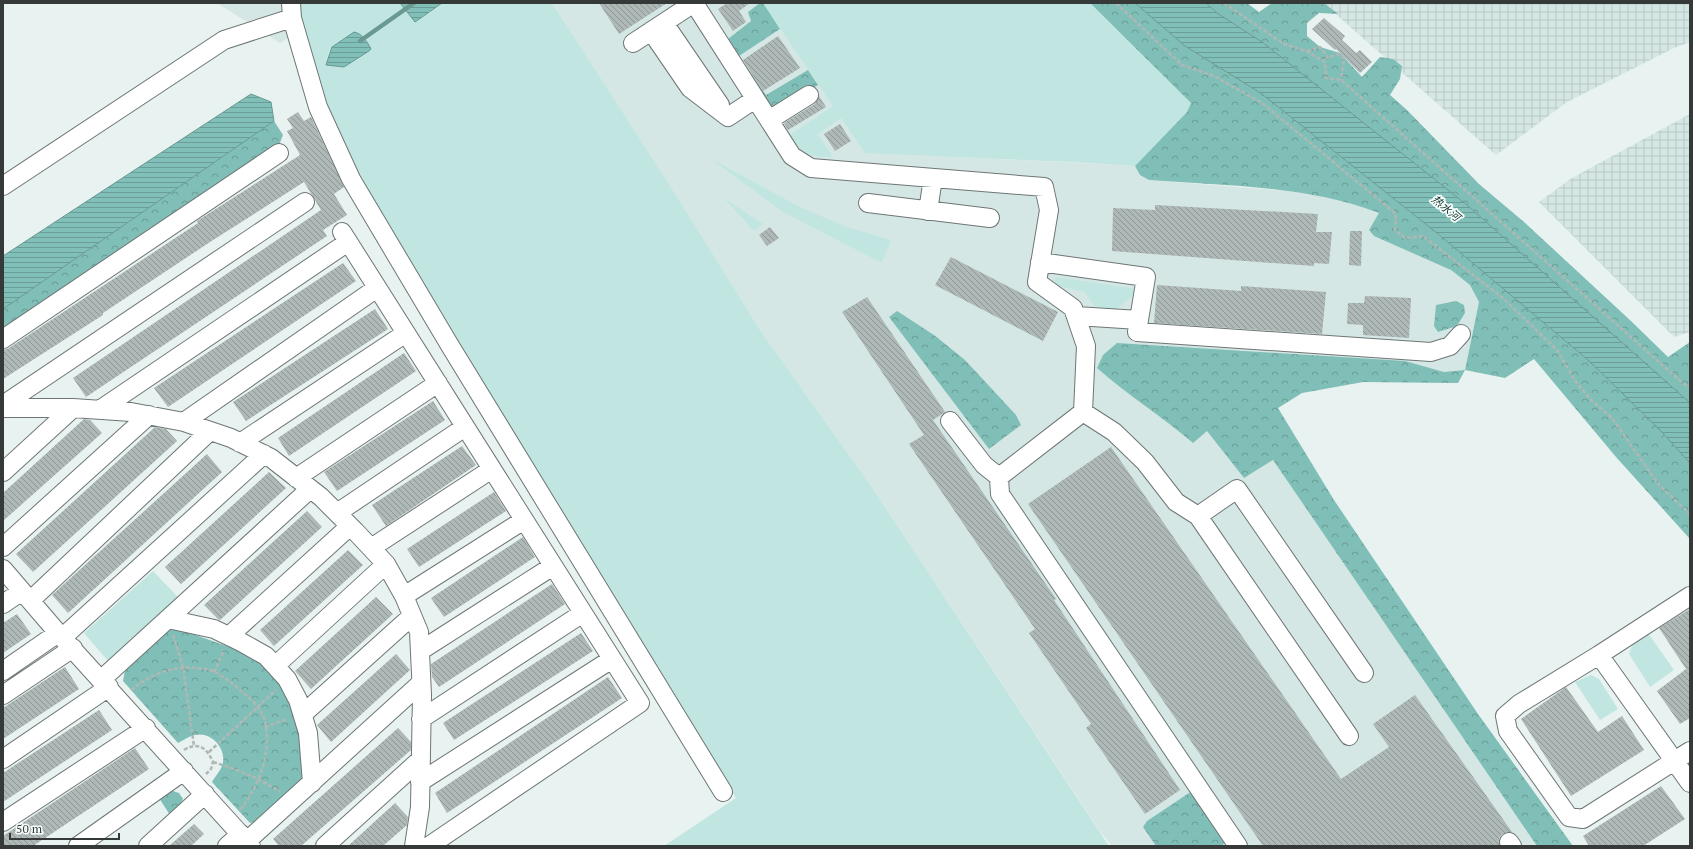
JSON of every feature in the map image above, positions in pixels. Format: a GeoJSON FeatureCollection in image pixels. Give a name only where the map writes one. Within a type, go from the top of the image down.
{"type":"FeatureCollection","features":[{"type":"Feature","properties":{"kind":"street"},"geometry":{"type":"LineString","coordinates":[[632,43],[694,3],[792,156],[811,168],[1044,187],[1049,210],[1036,282],[1073,308],[1076,316],[1086,346],[1083,412],[999,477]]}},
{"type":"Feature","properties":{"kind":"street"},"geometry":{"type":"LineString","coordinates":[[3,186],[224,40],[292,10],[318,107],[351,179],[453,350],[723,792]]}},
{"type":"Feature","properties":{"kind":"street"},"geometry":{"type":"LineString","coordinates":[[658,27],[690,88],[728,116],[756,99]]}},
{"type":"Feature","properties":{"kind":"street"},"geometry":{"type":"LineString","coordinates":[[769,120],[809,95]]}},
{"type":"Feature","properties":{"kind":"street"},"geometry":{"type":"LineString","coordinates":[[3,339],[279,153]]}},
{"type":"Feature","properties":{"kind":"street"},"geometry":{"type":"LineString","coordinates":[[928,211],[933,178]]}},
{"type":"Feature","properties":{"kind":"street"},"geometry":{"type":"LineString","coordinates":[[3,405],[305,202]]}},
{"type":"Feature","properties":{"kind":"street"},"geometry":{"type":"LineString","coordinates":[[868,204],[990,218]]}},
{"type":"Feature","properties":{"kind":"street"},"geometry":{"type":"LineString","coordinates":[[101,409],[345,237],[640,703],[429,846]]}},
{"type":"Feature","properties":{"kind":"street"},"geometry":{"type":"LineString","coordinates":[[1040,262],[1146,277],[1137,332],[1431,352],[1450,346],[1461,334]]}},
{"type":"Feature","properties":{"kind":"street"},"geometry":{"type":"LineString","coordinates":[[184,422],[377,288]]}},
{"type":"Feature","properties":{"kind":"street"},"geometry":{"type":"LineString","coordinates":[[1076,316],[1139,320]]}},
{"type":"Feature","properties":{"kind":"street"},"geometry":{"type":"LineString","coordinates":[[240,443],[406,333]]}},
{"type":"Feature","properties":{"kind":"street"},"geometry":{"type":"LineString","coordinates":[[296,478],[438,383]]}},
{"type":"Feature","properties":{"kind":"street"},"geometry":{"type":"LineString","coordinates":[[3,408],[101,409],[149,415],[184,422],[240,443],[271,458],[310,489],[337,513],[386,564],[404,596],[419,632],[420,651],[420,807],[415,839],[400,846]]}},
{"type":"Feature","properties":{"kind":"street"},"geometry":{"type":"LineString","coordinates":[[3,472],[73,408]]}},
{"type":"Feature","properties":{"kind":"street"},"geometry":{"type":"LineString","coordinates":[[1083,412],[1114,432],[1144,462],[1176,502],[1198,516],[1349,736]]}},
{"type":"Feature","properties":{"kind":"street"},"geometry":{"type":"LineString","coordinates":[[3,547],[149,415]]}},
{"type":"Feature","properties":{"kind":"street"},"geometry":{"type":"LineString","coordinates":[[950,421],[984,465],[999,477],[1000,494],[1238,846]]}},
{"type":"Feature","properties":{"kind":"street"},"geometry":{"type":"LineString","coordinates":[[337,513],[465,427]]}},
{"type":"Feature","properties":{"kind":"street"},"geometry":{"type":"LineString","coordinates":[[3,604],[27,595],[210,431]]}},
{"type":"Feature","properties":{"kind":"street"},"geometry":{"type":"LineString","coordinates":[[3,695],[264,454]]}},
{"type":"Feature","properties":{"kind":"street"},"geometry":{"type":"LineString","coordinates":[[371,548],[492,469]]}},
{"type":"Feature","properties":{"kind":"street"},"geometry":{"type":"LineString","coordinates":[[3,759],[110,689],[168,619],[310,489]]}},
{"type":"Feature","properties":{"kind":"street"},"geometry":{"type":"LineString","coordinates":[[1198,516],[1237,489],[1364,673]]}},
{"type":"Feature","properties":{"kind":"street"},"geometry":{"type":"LineString","coordinates":[[404,596],[524,520]]}},
{"type":"Feature","properties":{"kind":"street"},"geometry":{"type":"LineString","coordinates":[[230,636],[350,526]]}},
{"type":"Feature","properties":{"kind":"street"},"geometry":{"type":"LineString","coordinates":[[275,666],[386,564]]}},
{"type":"Feature","properties":{"kind":"street"},"geometry":{"type":"LineString","coordinates":[[420,651],[553,566]]}},
{"type":"Feature","properties":{"kind":"street"},"geometry":{"type":"LineString","coordinates":[[3,569],[242,836]]}},
{"type":"Feature","properties":{"kind":"street"},"geometry":{"type":"LineString","coordinates":[[1690,596],[1599,655],[1519,704],[1505,716],[1508,731],[1568,817],[1583,819],[1675,762],[1690,750]]}},
{"type":"Feature","properties":{"kind":"street"},"geometry":{"type":"LineString","coordinates":[[421,719],[583,613]]}},
{"type":"Feature","properties":{"kind":"street"},"geometry":{"type":"LineString","coordinates":[[303,714],[412,616]]}},
{"type":"Feature","properties":{"kind":"street"},"geometry":{"type":"LineString","coordinates":[[168,619],[214,629],[230,636],[266,656],[287,679],[298,700],[308,733],[312,783]]}},
{"type":"Feature","properties":{"kind":"street"},"geometry":{"type":"LineString","coordinates":[[3,671],[65,639]]}},
{"type":"Feature","properties":{"kind":"street"},"geometry":{"type":"LineString","coordinates":[[1599,655],[1690,783]]}},
{"type":"Feature","properties":{"kind":"street"},"geometry":{"type":"LineString","coordinates":[[420,782],[612,659]]}},
{"type":"Feature","properties":{"kind":"street"},"geometry":{"type":"LineString","coordinates":[[227,846],[292,800],[421,683]]}},
{"type":"Feature","properties":{"kind":"street"},"geometry":{"type":"LineString","coordinates":[[3,822],[146,728]]}},
{"type":"Feature","properties":{"kind":"street"},"geometry":{"type":"LineString","coordinates":[[325,846],[421,759]]}},
{"type":"Feature","properties":{"kind":"street"},"geometry":{"type":"LineString","coordinates":[[78,846],[184,771]]}},
{"type":"Feature","properties":{"kind":"street"},"geometry":{"type":"LineString","coordinates":[[148,846],[201,790]]}},
{"type":"Feature","properties":{"kind":"path"},"geometry":{"type":"LineString","coordinates":[[1116,3],[1182,65],[1214,76],[1262,103],[1396,214],[1395,230],[1405,238],[1423,236],[1504,299],[1557,350],[1576,382],[1592,401],[1612,418],[1659,485],[1690,514]]}},
{"type":"Feature","properties":{"kind":"path"},"geometry":{"type":"LineString","coordinates":[[1224,3],[1284,44],[1306,51],[1325,62],[1326,78],[1341,80],[1685,385],[1690,386]]}},
{"type":"Feature","properties":{"kind":"path"},"geometry":{"type":"LineString","coordinates":[[1306,51],[1320,47],[1328,58],[1337,54],[1343,57],[1344,61],[1341,80]]}},
{"type":"Feature","properties":{"kind":"path"},"geometry":{"type":"LineString","coordinates":[[168,619],[183,667],[194,746]]}},
{"type":"Feature","properties":{"kind":"path"},"geometry":{"type":"LineString","coordinates":[[214,672],[230,636]]}},
{"type":"Feature","properties":{"kind":"path"},"geometry":{"type":"LineString","coordinates":[[110,689],[146,678],[163,670],[183,667],[209,669],[240,689],[257,707],[264,719],[266,752],[259,779],[249,799],[242,836]]}},
{"type":"Feature","properties":{"kind":"path"},"geometry":{"type":"LineString","coordinates":[[209,752],[287,679]]}},
{"type":"Feature","properties":{"kind":"path"},"geometry":{"type":"LineString","coordinates":[[265,728],[303,714]]}},
{"type":"Feature","properties":{"kind":"path"},"geometry":{"type":"LineString","coordinates":[[171,757],[189,747],[194,746],[200,746],[209,752],[213,762],[201,790]]}},
{"type":"Feature","properties":{"kind":"path"},"geometry":{"type":"LineString","coordinates":[[213,762],[259,779],[292,800]]}},
{"type":"Feature","properties":{"kind":"shaded area"},"geometry":{"type":"Polygon","coordinates":[[[217,3],[343,3],[280,43],[217,3]]]}},
{"type":"Feature","properties":{"kind":"shaded area"},"geometry":{"type":"Polygon","coordinates":[[[298,3],[552,3],[670,186],[760,330],[871,486],[1109,846],[664,846],[736,798],[367,193],[324,104],[298,3]]]}},
{"type":"Feature","properties":{"kind":"shaded area"},"geometry":{"type":"Polygon","coordinates":[[[552,3],[764,3],[865,152],[1135,166],[1149,180],[1301,192],[1355,203],[1379,213],[1470,285],[1479,302],[1465,370],[1458,383],[1363,382],[1302,393],[1278,408],[1273,460],[1537,846],[1112,846],[1099,830],[871,486],[760,330],[552,3]]]}},
{"type":"Feature","properties":{"kind":"shaded area"},"geometry":{"type":"Polygon","coordinates":[[[763,3],[1090,3],[1191,103],[1187,112],[1135,166],[865,153],[841,118],[818,134],[833,157],[808,154],[794,142],[790,135],[833,106],[763,3]]]}},
{"type":"Feature","properties":{"kind":"shaded area"},"geometry":{"type":"Polygon","coordinates":[[[1323,3],[1690,3],[1690,42],[1674,48],[1567,102],[1496,155],[1323,3]]]}},
{"type":"Feature","properties":{"kind":"shaded area"},"geometry":{"type":"Polygon","coordinates":[[[1690,114],[1690,332],[1674,337],[1539,202],[1572,178],[1690,114]]]}},
{"type":"Feature","properties":{"kind":"shaded area"},"geometry":{"type":"Polygon","coordinates":[[[711,159],[802,208],[847,227],[891,240],[882,263],[783,212],[711,159]]]}},
{"type":"Feature","properties":{"kind":"shaded area"},"geometry":{"type":"Polygon","coordinates":[[[724,198],[763,224],[754,231],[724,198]]]}},
{"type":"Feature","properties":{"kind":"shaded area"},"geometry":{"type":"Polygon","coordinates":[[[1055,277],[1137,289],[1135,294],[1115,310],[1094,306],[1085,292],[1054,285],[1055,277]]]}},
{"type":"Feature","properties":{"kind":"shaded area"},"geometry":{"type":"Polygon","coordinates":[[[153,571],[177,596],[178,603],[109,662],[84,633],[153,571]]]}},
{"type":"Feature","properties":{"kind":"shaded area"},"geometry":{"type":"Polygon","coordinates":[[[1648,633],[1674,670],[1650,687],[1629,654],[1633,643],[1648,633]]]}},
{"type":"Feature","properties":{"kind":"shaded area"},"geometry":{"type":"Polygon","coordinates":[[[1591,675],[1599,679],[1618,709],[1600,720],[1575,682],[1591,675]]]}},
{"type":"Feature","properties":{"kind":"green space"},"geometry":{"type":"Polygon","coordinates":[[[760,3],[763,3],[780,29],[739,56],[766,95],[808,70],[818,85],[777,109],[770,107],[729,45],[728,39],[751,21],[748,12],[760,3]]]}},
{"type":"Feature","properties":{"kind":"green space"},"geometry":{"type":"Polygon","coordinates":[[[1090,3],[1135,3],[1185,46],[1262,94],[1437,233],[1588,360],[1660,430],[1690,463],[1690,539],[1616,457],[1534,359],[1505,378],[1465,370],[1479,302],[1470,285],[1451,270],[1374,236],[1369,230],[1379,213],[1323,197],[1294,192],[1266,188],[1149,180],[1140,175],[1135,166],[1187,112],[1191,103],[1090,3]]]}},
{"type":"Feature","properties":{"kind":"green space"},"geometry":{"type":"Polygon","coordinates":[[[1206,3],[1247,3],[1259,12],[1272,3],[1324,3],[1338,14],[1319,13],[1307,23],[1307,36],[1320,47],[1340,53],[1362,77],[1380,57],[1393,59],[1402,66],[1400,79],[1390,95],[1407,110],[1479,184],[1524,222],[1668,357],[1690,342],[1690,403],[1467,205],[1262,42],[1217,13],[1206,3]]]}},
{"type":"Feature","properties":{"kind":"green space"},"geometry":{"type":"Polygon","coordinates":[[[274,121],[283,135],[279,145],[3,333],[3,309],[274,121]]]}},
{"type":"Feature","properties":{"kind":"green space"},"geometry":{"type":"Polygon","coordinates":[[[1456,301],[1464,305],[1465,313],[1457,326],[1438,332],[1434,326],[1436,305],[1456,301]]]}},
{"type":"Feature","properties":{"kind":"green space"},"geometry":{"type":"Polygon","coordinates":[[[897,311],[934,335],[965,360],[1016,415],[1021,425],[989,449],[889,317],[897,311]]]}},
{"type":"Feature","properties":{"kind":"green space"},"geometry":{"type":"Polygon","coordinates":[[[1117,343],[1405,361],[1444,372],[1465,370],[1458,383],[1363,382],[1302,393],[1278,408],[1334,500],[1478,714],[1573,846],[1537,846],[1273,460],[1244,478],[1207,431],[1193,443],[1097,368],[1103,355],[1117,343]]]}},
{"type":"Feature","properties":{"kind":"green space"},"geometry":{"type":"Polygon","coordinates":[[[170,626],[235,649],[256,659],[275,674],[296,717],[301,744],[303,785],[260,821],[250,823],[212,782],[222,766],[223,760],[221,748],[217,743],[207,736],[195,735],[178,743],[123,681],[125,670],[170,626]]]}},
{"type":"Feature","properties":{"kind":"green space"},"geometry":{"type":"Polygon","coordinates":[[[173,791],[179,793],[183,799],[180,805],[170,815],[159,798],[173,791]]]}},
{"type":"Feature","properties":{"kind":"green space"},"geometry":{"type":"Polygon","coordinates":[[[1192,791],[1225,843],[1221,846],[1156,846],[1143,827],[1147,821],[1192,791]]]}},
{"type":"Feature","properties":{"kind":"water"},"geometry":{"type":"Polygon","coordinates":[[[400,3],[442,3],[415,22],[400,3]]]}},
{"type":"Feature","properties":{"kind":"water","name":"热水河"},"geometry":{"type":"Polygon","coordinates":[[[1135,3],[1206,3],[1217,13],[1262,42],[1467,205],[1690,403],[1690,463],[1660,430],[1588,360],[1437,233],[1262,94],[1185,46],[1135,3]]]}},
{"type":"Feature","properties":{"kind":"water"},"geometry":{"type":"Polygon","coordinates":[[[354,32],[362,36],[371,49],[344,67],[326,65],[332,47],[354,32]]]}},
{"type":"Feature","properties":{"kind":"water"},"geometry":{"type":"Polygon","coordinates":[[[251,94],[271,102],[274,121],[3,309],[3,256],[251,94]]]}},
{"type":"Feature","properties":{"kind":"building"},"geometry":{"type":"Polygon","coordinates":[[[599,3],[667,3],[619,34],[599,3]]]}},
{"type":"Feature","properties":{"kind":"building"},"geometry":{"type":"Polygon","coordinates":[[[727,3],[750,3],[739,11],[746,22],[733,31],[718,9],[727,3]]]}},
{"type":"Feature","properties":{"kind":"building"},"geometry":{"type":"Polygon","coordinates":[[[1324,18],[1345,36],[1342,40],[1356,53],[1360,50],[1372,62],[1360,73],[1336,49],[1335,50],[1312,29],[1324,18]]]}},
{"type":"Feature","properties":{"kind":"building"},"geometry":{"type":"Polygon","coordinates":[[[778,36],[800,68],[763,91],[743,60],[778,36]]]}},
{"type":"Feature","properties":{"kind":"building"},"geometry":{"type":"Polygon","coordinates":[[[819,96],[826,107],[788,130],[784,123],[815,104],[819,96]]]}},
{"type":"Feature","properties":{"kind":"building"},"geometry":{"type":"Polygon","coordinates":[[[298,112],[304,121],[311,117],[344,187],[334,194],[347,215],[323,230],[327,236],[86,397],[73,378],[321,210],[304,182],[210,242],[103,313],[103,315],[3,379],[3,350],[9,348],[198,223],[197,221],[300,155],[287,131],[293,128],[287,119],[298,112]]]}},
{"type":"Feature","properties":{"kind":"building"},"geometry":{"type":"Polygon","coordinates":[[[840,124],[851,141],[835,151],[824,134],[840,124]]]}},
{"type":"Feature","properties":{"kind":"building"},"geometry":{"type":"Polygon","coordinates":[[[1155,205],[1318,214],[1316,232],[1332,232],[1329,264],[1314,263],[1314,266],[1112,251],[1113,208],[1155,210],[1155,205]]]}},
{"type":"Feature","properties":{"kind":"building"},"geometry":{"type":"Polygon","coordinates":[[[770,227],[779,238],[767,246],[759,235],[770,227]]]}},
{"type":"Feature","properties":{"kind":"building"},"geometry":{"type":"Polygon","coordinates":[[[1350,231],[1362,231],[1361,266],[1349,265],[1350,231]]]}},
{"type":"Feature","properties":{"kind":"building"},"geometry":{"type":"Polygon","coordinates":[[[951,257],[1058,312],[1043,341],[935,285],[951,257]]]}},
{"type":"Feature","properties":{"kind":"building"},"geometry":{"type":"Polygon","coordinates":[[[343,263],[356,281],[168,407],[154,388],[343,263]]]}},
{"type":"Feature","properties":{"kind":"building"},"geometry":{"type":"Polygon","coordinates":[[[1157,285],[1241,291],[1241,286],[1326,292],[1322,334],[1154,323],[1157,285]]]}},
{"type":"Feature","properties":{"kind":"building"},"geometry":{"type":"Polygon","coordinates":[[[1365,296],[1411,298],[1409,338],[1363,335],[1363,325],[1347,324],[1348,303],[1364,303],[1365,296]]]}},
{"type":"Feature","properties":{"kind":"building"},"geometry":{"type":"Polygon","coordinates":[[[867,297],[945,412],[933,420],[1056,599],[1054,600],[1180,790],[1145,814],[1086,728],[1091,724],[1029,633],[1035,629],[909,444],[924,435],[842,312],[867,297]]]}},
{"type":"Feature","properties":{"kind":"building"},"geometry":{"type":"Polygon","coordinates":[[[375,309],[388,329],[246,421],[233,402],[375,309]]]}},
{"type":"Feature","properties":{"kind":"building"},"geometry":{"type":"Polygon","coordinates":[[[404,353],[416,371],[289,456],[278,438],[404,353]]]}},
{"type":"Feature","properties":{"kind":"building"},"geometry":{"type":"Polygon","coordinates":[[[433,401],[445,420],[337,491],[324,472],[433,401]]]}},
{"type":"Feature","properties":{"kind":"building"},"geometry":{"type":"Polygon","coordinates":[[[84,419],[90,420],[102,433],[3,521],[3,493],[84,419]]]}},
{"type":"Feature","properties":{"kind":"building"},"geometry":{"type":"Polygon","coordinates":[[[155,427],[166,429],[177,441],[33,572],[16,554],[155,427]]]}},
{"type":"Feature","properties":{"kind":"building"},"geometry":{"type":"Polygon","coordinates":[[[462,446],[476,465],[386,526],[372,505],[462,446]]]}},
{"type":"Feature","properties":{"kind":"building"},"geometry":{"type":"Polygon","coordinates":[[[1111,447],[1341,779],[1389,747],[1373,724],[1415,695],[1512,832],[1502,834],[1499,838],[1500,846],[1263,846],[1028,504],[1111,447]]]}},
{"type":"Feature","properties":{"kind":"building"},"geometry":{"type":"Polygon","coordinates":[[[207,454],[222,472],[68,613],[52,595],[207,454]]]}},
{"type":"Feature","properties":{"kind":"building"},"geometry":{"type":"Polygon","coordinates":[[[269,472],[286,488],[181,584],[165,567],[269,472]]]}},
{"type":"Feature","properties":{"kind":"building"},"geometry":{"type":"Polygon","coordinates":[[[494,492],[506,511],[419,567],[407,549],[494,492]]]}},
{"type":"Feature","properties":{"kind":"building"},"geometry":{"type":"Polygon","coordinates":[[[307,511],[322,527],[220,620],[218,619],[204,605],[307,511]]]}},
{"type":"Feature","properties":{"kind":"building"},"geometry":{"type":"Polygon","coordinates":[[[523,537],[535,557],[444,617],[431,598],[523,537]]]}},
{"type":"Feature","properties":{"kind":"building"},"geometry":{"type":"Polygon","coordinates":[[[348,550],[363,565],[274,646],[260,630],[348,550]]]}},
{"type":"Feature","properties":{"kind":"building"},"geometry":{"type":"Polygon","coordinates":[[[552,584],[565,604],[439,687],[432,677],[431,664],[552,584]]]}},
{"type":"Feature","properties":{"kind":"building"},"geometry":{"type":"Polygon","coordinates":[[[376,597],[393,614],[311,689],[295,671],[376,597]]]}},
{"type":"Feature","properties":{"kind":"building"},"geometry":{"type":"Polygon","coordinates":[[[1690,609],[1690,718],[1680,724],[1657,691],[1686,669],[1659,628],[1690,609]]]}},
{"type":"Feature","properties":{"kind":"building"},"geometry":{"type":"Polygon","coordinates":[[[17,614],[31,634],[3,653],[3,623],[17,614]]]}},
{"type":"Feature","properties":{"kind":"building"},"geometry":{"type":"Polygon","coordinates":[[[581,633],[593,651],[454,740],[443,723],[581,633]]]}},
{"type":"Feature","properties":{"kind":"building"},"geometry":{"type":"Polygon","coordinates":[[[396,654],[410,670],[331,742],[317,725],[396,654]]]}},
{"type":"Feature","properties":{"kind":"building"},"geometry":{"type":"Polygon","coordinates":[[[65,667],[79,689],[3,739],[3,708],[65,667]]]}},
{"type":"Feature","properties":{"kind":"building"},"geometry":{"type":"Polygon","coordinates":[[[608,677],[622,698],[447,813],[435,793],[608,677]]]}},
{"type":"Feature","properties":{"kind":"building"},"geometry":{"type":"Polygon","coordinates":[[[1566,687],[1598,732],[1622,716],[1644,750],[1571,796],[1521,719],[1566,687]]]}},
{"type":"Feature","properties":{"kind":"building"},"geometry":{"type":"Polygon","coordinates":[[[99,710],[112,730],[3,802],[3,773],[99,710]]]}},
{"type":"Feature","properties":{"kind":"building"},"geometry":{"type":"Polygon","coordinates":[[[398,728],[411,742],[411,750],[301,846],[279,846],[273,839],[398,728]]]}},
{"type":"Feature","properties":{"kind":"building"},"geometry":{"type":"Polygon","coordinates":[[[135,748],[149,769],[33,846],[3,846],[3,836],[135,748]]]}},
{"type":"Feature","properties":{"kind":"building"},"geometry":{"type":"Polygon","coordinates":[[[1661,786],[1685,819],[1643,846],[1589,846],[1583,836],[1661,786]]]}},
{"type":"Feature","properties":{"kind":"building"},"geometry":{"type":"Polygon","coordinates":[[[395,803],[408,817],[407,825],[383,846],[348,846],[395,803]]]}},
{"type":"Feature","properties":{"kind":"building"},"geometry":{"type":"Polygon","coordinates":[[[194,824],[204,834],[191,846],[169,846],[194,824]]]}},
{"type":"Feature","properties":{"kind":"waterway"},"geometry":{"type":"LineString","coordinates":[[360,41],[414,3]]}}]}
